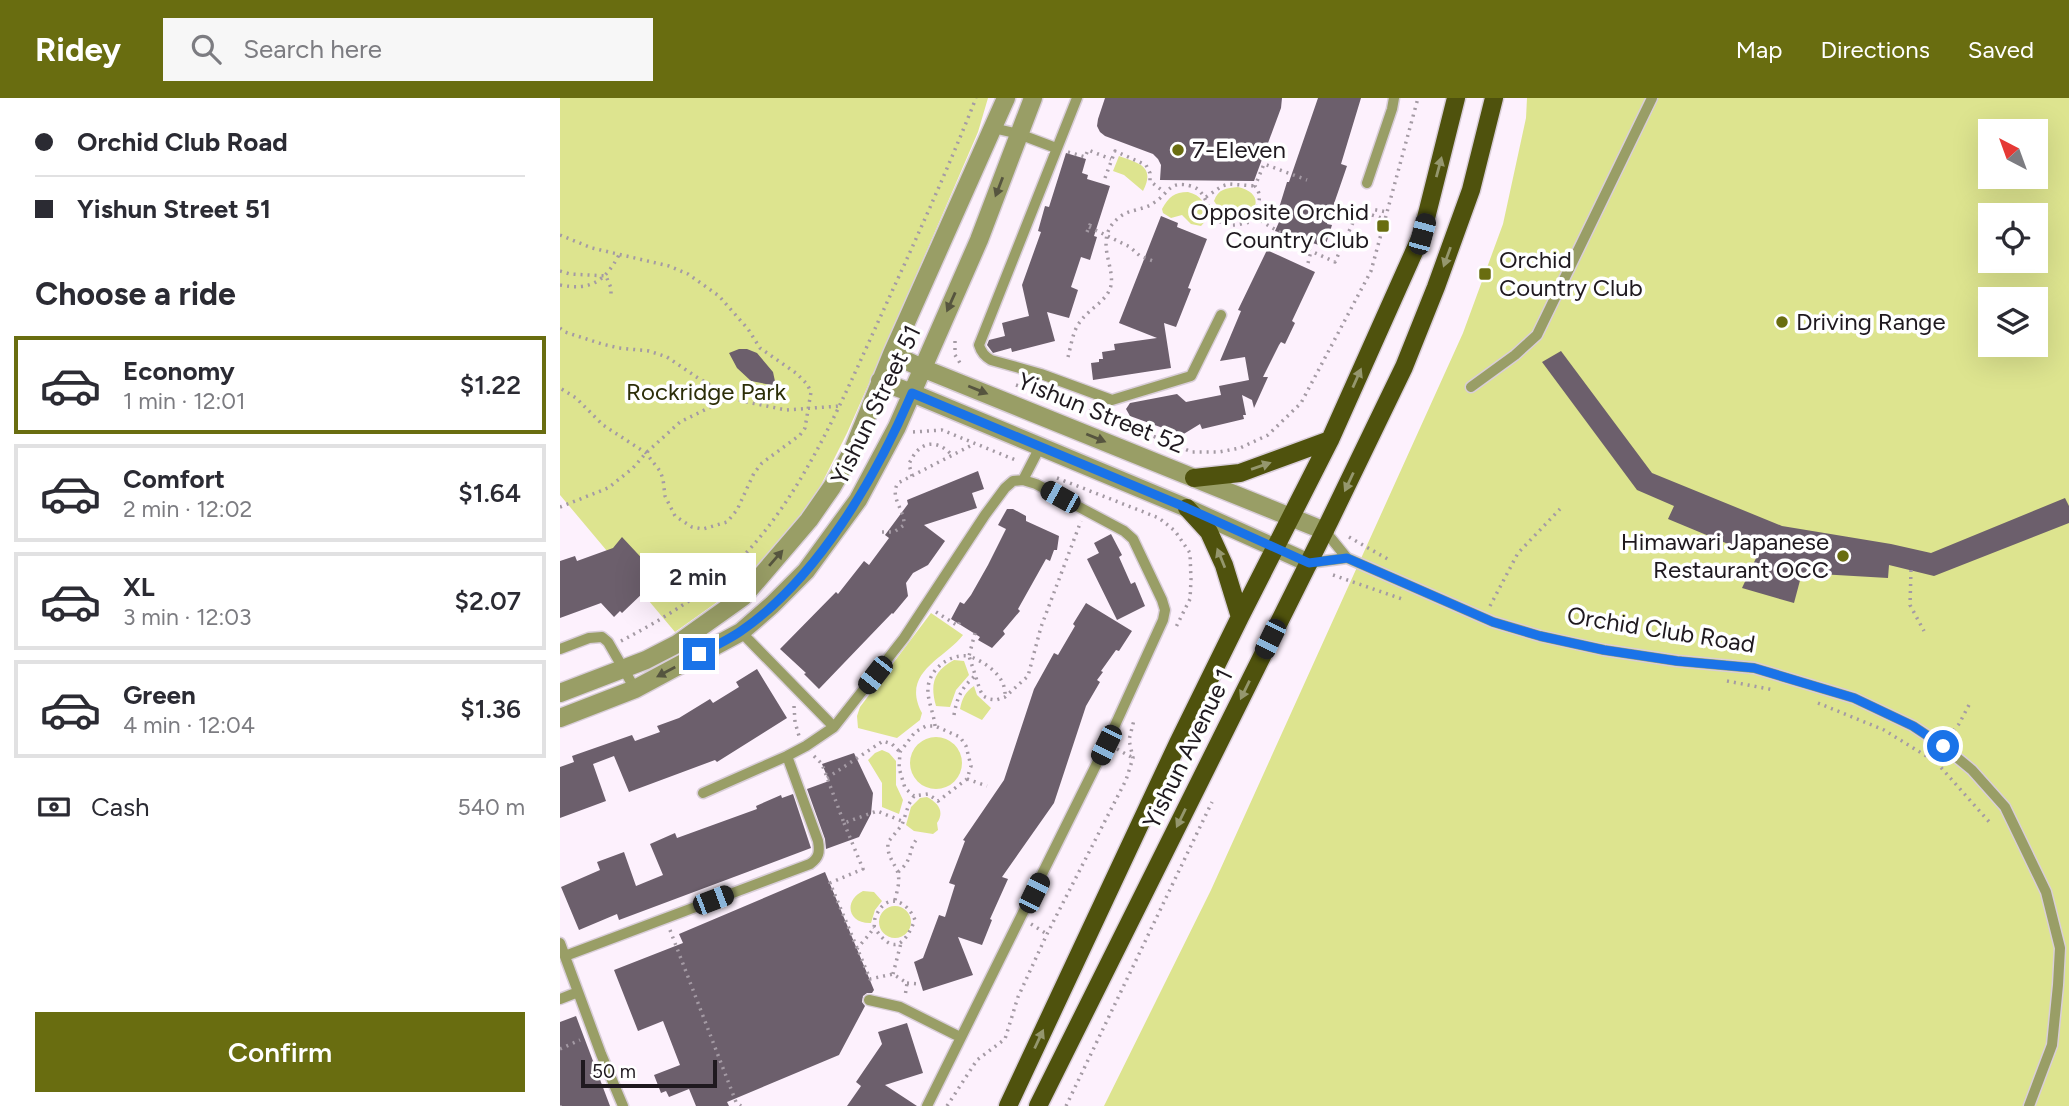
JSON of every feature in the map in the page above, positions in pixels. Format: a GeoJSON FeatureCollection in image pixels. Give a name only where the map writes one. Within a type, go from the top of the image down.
{"type":"FeatureCollection","features":[{"type":"Feature","properties":{"kind":"main road","name":"Yishun Avenue 1"},"geometry":{"type":"LineString","coordinates":[[1008,1106],[1240,617],[1330,440],[1422,234],[1455,98]]}},
{"type":"Feature","properties":{"kind":"main road","name":"Yishun Avenue 1"},"geometry":{"type":"LineString","coordinates":[[1038,1106],[1404,367],[1471,190],[1494,98]]}},
{"type":"Feature","properties":{"kind":"main road"},"geometry":{"type":"LineString","coordinates":[[1194,478],[1240,473],[1330,440]]}},
{"type":"Feature","properties":{"kind":"main road"},"geometry":{"type":"LineString","coordinates":[[1187,508],[1209,532],[1224,565],[1240,617]]}},
{"type":"Feature","properties":{"kind":"street","name":"Yishun Street 51"},"geometry":{"type":"LineString","coordinates":[[560,693],[624,669],[677,644],[743,597],[809,520],[849,457],[1006,98]]}},
{"type":"Feature","properties":{"kind":"street","name":"Yishun Street 51"},"geometry":{"type":"LineString","coordinates":[[560,718],[635,689],[741,632],[772,606],[806,571],[858,500],[897,428],[979,240],[1033,98]]}},
{"type":"Feature","properties":{"kind":"street"},"geometry":{"type":"LineString","coordinates":[[948,231],[979,240]]}},
{"type":"Feature","properties":{"kind":"street","name":"Yishun Street 52"},"geometry":{"type":"LineString","coordinates":[[892,354],[1292,517]]}},
{"type":"Feature","properties":{"kind":"street"},"geometry":{"type":"LineString","coordinates":[[880,381],[1187,508],[1309,563]]}},
{"type":"Feature","properties":{"kind":"street","name":"Orchid Club Road"},"geometry":{"type":"LineString","coordinates":[[1292,517],[1325,531]]}},
{"type":"Feature","properties":{"kind":"lane"},"geometry":{"type":"LineString","coordinates":[[1077,98],[979,345],[985,357],[1112,400],[1191,376],[1221,315]]}},
{"type":"Feature","properties":{"kind":"lane"},"geometry":{"type":"LineString","coordinates":[[1367,183],[1394,98]]}},
{"type":"Feature","properties":{"kind":"lane"},"geometry":{"type":"LineString","coordinates":[[1471,387],[1537,335],[1651,98]]}},
{"type":"Feature","properties":{"kind":"lane"},"geometry":{"type":"LineString","coordinates":[[993,128],[1019,134],[1056,148]]}},
{"type":"Feature","properties":{"kind":"lane"},"geometry":{"type":"LineString","coordinates":[[1023,480],[1040,447]]}},
{"type":"Feature","properties":{"kind":"lane"},"geometry":{"type":"LineString","coordinates":[[703,793],[787,756],[834,727],[904,638],[1005,488],[1013,481],[1023,480],[1037,484],[1124,531],[1133,539],[1162,600],[1165,610],[1163,620],[1022,918],[927,1106]]}},
{"type":"Feature","properties":{"kind":"lane","name":"Orchid Club Road"},"geometry":{"type":"LineString","coordinates":[[1325,531],[1347,558],[1493,622],[1604,650],[1677,661],[1754,668],[1854,698],[1913,726],[1943,746],[1972,770],[2005,807],[2046,892],[2060,948],[2052,1045],[2029,1106]]}},
{"type":"Feature","properties":{"kind":"lane"},"geometry":{"type":"LineString","coordinates":[[1309,563],[1347,558]]}},
{"type":"Feature","properties":{"kind":"lane"},"geometry":{"type":"LineString","coordinates":[[741,632],[834,727]]}},
{"type":"Feature","properties":{"kind":"lane"},"geometry":{"type":"LineString","coordinates":[[560,649],[589,638],[602,637],[611,646],[635,689]]}},
{"type":"Feature","properties":{"kind":"lane"},"geometry":{"type":"LineString","coordinates":[[565,956],[815,860],[819,855],[818,841],[787,756]]}},
{"type":"Feature","properties":{"kind":"lane"},"geometry":{"type":"LineString","coordinates":[[560,943],[623,1106]]}},
{"type":"Feature","properties":{"kind":"lane"},"geometry":{"type":"LineString","coordinates":[[560,999],[578,992]]}},
{"type":"Feature","properties":{"kind":"lane"},"geometry":{"type":"LineString","coordinates":[[869,1000],[900,1007],[960,1037]]}},
{"type":"Feature","properties":{"kind":"path"},"geometry":{"type":"LineString","coordinates":[[611,646],[657,622],[709,587],[746,553],[786,502],[840,406],[946,174],[976,98]]}},
{"type":"Feature","properties":{"kind":"path"},"geometry":{"type":"LineString","coordinates":[[1011,383],[1192,452],[1219,452],[1245,447],[1268,435],[1300,403],[1371,271],[1418,98]]}},
{"type":"Feature","properties":{"kind":"path"},"geometry":{"type":"LineString","coordinates":[[1056,148],[1085,157],[1088,150],[1111,159]]}},
{"type":"Feature","properties":{"kind":"path"},"geometry":{"type":"LineString","coordinates":[[1105,178],[1115,151],[1146,165],[1150,181],[1164,192]]}},
{"type":"Feature","properties":{"kind":"path"},"geometry":{"type":"LineString","coordinates":[[1255,186],[1264,163],[1307,180]]}},
{"type":"Feature","properties":{"kind":"path"},"geometry":{"type":"LineString","coordinates":[[1205,197],[1229,184],[1255,186],[1259,190],[1259,203],[1252,220]]}},
{"type":"Feature","properties":{"kind":"path"},"geometry":{"type":"LineString","coordinates":[[1068,357],[1078,323],[1110,290],[1112,284],[1107,258],[1107,237],[1112,226],[1121,216],[1155,203],[1164,192],[1175,185],[1186,185],[1199,190],[1212,215],[1222,223],[1229,225],[1252,220],[1268,223],[1311,251],[1335,262],[1360,207],[1387,212]]}},
{"type":"Feature","properties":{"kind":"path"},"geometry":{"type":"LineString","coordinates":[[1372,215],[1385,219]]}},
{"type":"Feature","properties":{"kind":"path"},"geometry":{"type":"LineString","coordinates":[[1092,220],[1088,230],[1130,247],[1140,256],[1153,261]]}},
{"type":"Feature","properties":{"kind":"path"},"geometry":{"type":"LineString","coordinates":[[560,235],[592,248],[669,265],[688,274],[719,296],[748,329],[760,348],[796,373],[811,392],[806,428],[772,454],[754,473],[742,501],[727,522],[703,529],[692,527],[675,516],[665,496],[660,471],[646,453],[603,425],[576,398],[560,388]]}},
{"type":"Feature","properties":{"kind":"path"},"geometry":{"type":"LineString","coordinates":[[1308,263],[1311,251]]}},
{"type":"Feature","properties":{"kind":"path"},"geometry":{"type":"LineString","coordinates":[[560,285],[590,286],[606,276],[619,255]]}},
{"type":"Feature","properties":{"kind":"path"},"geometry":{"type":"LineString","coordinates":[[560,271],[606,276]]}},
{"type":"Feature","properties":{"kind":"path"},"geometry":{"type":"LineString","coordinates":[[606,276],[611,296]]}},
{"type":"Feature","properties":{"kind":"path"},"geometry":{"type":"LineString","coordinates":[[560,328],[602,344],[649,351],[667,357],[731,397],[786,410],[840,406]]}},
{"type":"Feature","properties":{"kind":"path"},"geometry":{"type":"LineString","coordinates":[[959,332],[954,345],[955,355],[959,363],[969,367]]}},
{"type":"Feature","properties":{"kind":"path"},"geometry":{"type":"LineString","coordinates":[[560,507],[608,488],[633,468],[680,422],[731,397]]}},
{"type":"Feature","properties":{"kind":"path"},"geometry":{"type":"LineString","coordinates":[[919,448],[909,432],[942,430],[1159,518],[1175,530],[1190,553],[1190,598],[1175,629]]}},
{"type":"Feature","properties":{"kind":"path"},"geometry":{"type":"LineString","coordinates":[[882,532],[894,532],[904,525],[904,516],[894,493],[898,483],[975,443]]}},
{"type":"Feature","properties":{"kind":"path"},"geometry":{"type":"LineString","coordinates":[[912,475],[909,464],[919,448],[938,444],[951,454]]}},
{"type":"Feature","properties":{"kind":"path"},"geometry":{"type":"LineString","coordinates":[[1498,612],[1489,608],[1518,552],[1560,509]]}},
{"type":"Feature","properties":{"kind":"path"},"geometry":{"type":"LineString","coordinates":[[975,633],[969,656],[983,696],[996,701],[1005,697],[1028,676],[1041,627],[1085,510]]}},
{"type":"Feature","properties":{"kind":"path"},"geometry":{"type":"LineString","coordinates":[[1345,533],[1394,562]]}},
{"type":"Feature","properties":{"kind":"path"},"geometry":{"type":"LineString","coordinates":[[1911,570],[1910,605],[1924,631]]}},
{"type":"Feature","properties":{"kind":"path"},"geometry":{"type":"LineString","coordinates":[[1324,576],[1331,574],[1405,600]]}},
{"type":"Feature","properties":{"kind":"path"},"geometry":{"type":"LineString","coordinates":[[925,606],[958,626],[960,621]]}},
{"type":"Feature","properties":{"kind":"path"},"geometry":{"type":"LineString","coordinates":[[935,726],[928,692],[929,682],[940,664],[951,658],[969,656],[982,661],[1000,678],[1006,690],[1005,697]]}},
{"type":"Feature","properties":{"kind":"path"},"geometry":{"type":"LineString","coordinates":[[954,715],[956,700],[976,675]]}},
{"type":"Feature","properties":{"kind":"path"},"geometry":{"type":"LineString","coordinates":[[1728,681],[1782,692]]}},
{"type":"Feature","properties":{"kind":"path"},"geometry":{"type":"LineString","coordinates":[[1808,699],[1884,730],[1936,762],[1993,825]]}},
{"type":"Feature","properties":{"kind":"path"},"geometry":{"type":"LineString","coordinates":[[1942,734],[1948,737],[1959,724],[1970,703]]}},
{"type":"Feature","properties":{"kind":"path"},"geometry":{"type":"LineString","coordinates":[[947,1106],[977,1059],[1005,1039],[1018,997],[1046,934],[1126,780],[1133,758],[1129,740],[1135,716]]}},
{"type":"Feature","properties":{"kind":"path"},"geometry":{"type":"LineString","coordinates":[[926,726],[935,726],[960,737],[966,746],[971,766],[967,779],[938,801],[928,794],[914,796],[905,788],[899,768],[900,752],[915,733],[926,726]]}},
{"type":"Feature","properties":{"kind":"path"},"geometry":{"type":"LineString","coordinates":[[870,979],[830,883],[863,869],[827,778],[883,741],[892,744],[900,752]]}},
{"type":"Feature","properties":{"kind":"path"},"geometry":{"type":"LineString","coordinates":[[1117,749],[1133,758]]}},
{"type":"Feature","properties":{"kind":"path"},"geometry":{"type":"LineString","coordinates":[[967,779],[987,786]]}},
{"type":"Feature","properties":{"kind":"path"},"geometry":{"type":"LineString","coordinates":[[1066,1106],[1216,792]]}},
{"type":"Feature","properties":{"kind":"path"},"geometry":{"type":"LineString","coordinates":[[895,900],[898,872],[891,862],[888,842],[899,831],[914,796]]}},
{"type":"Feature","properties":{"kind":"path"},"geometry":{"type":"LineString","coordinates":[[844,822],[877,811],[903,821]]}},
{"type":"Feature","properties":{"kind":"path"},"geometry":{"type":"LineString","coordinates":[[898,872],[909,861],[913,843],[918,838]]}},
{"type":"Feature","properties":{"kind":"path"},"geometry":{"type":"LineString","coordinates":[[858,949],[874,927],[876,915],[887,902],[895,900],[905,904],[912,911],[915,920],[907,938],[901,943],[886,942],[874,927]]}},
{"type":"Feature","properties":{"kind":"path"},"geometry":{"type":"LineString","coordinates":[[665,918],[736,1102],[741,1106]]}},
{"type":"Feature","properties":{"kind":"path"},"geometry":{"type":"LineString","coordinates":[[1032,925],[1046,934]]}},
{"type":"Feature","properties":{"kind":"path"},"geometry":{"type":"LineString","coordinates":[[892,974],[901,943]]}},
{"type":"Feature","properties":{"kind":"path"},"geometry":{"type":"LineString","coordinates":[[907,983],[920,984]]}},
{"type":"Feature","properties":{"kind":"path"},"geometry":{"type":"LineString","coordinates":[[560,1049],[594,1034]]}},
{"type":"Feature","properties":{"kind":"path"},"geometry":{"type":"LineString","coordinates":[[970,1056],[977,1059]]}},
{"type":"Feature","properties":{"kind":"green space","name":"Rockridge Park"},"geometry":{"type":"Polygon","coordinates":[[[560,98],[988,98],[978,132],[897,320],[817,493],[774,552],[734,590],[675,632],[560,495],[560,98]]]}},
{"type":"Feature","properties":{"kind":"green space"},"geometry":{"type":"Polygon","coordinates":[[[1527,98],[2069,98],[2069,1106],[1104,1106],[1211,890],[1463,333],[1503,224],[1526,118],[1527,98]]]}},
{"type":"Feature","properties":{"kind":"green space"},"geometry":{"type":"Polygon","coordinates":[[[1119,156],[1138,164],[1146,171],[1143,191],[1124,175],[1113,171],[1119,156]]]}},
{"type":"Feature","properties":{"kind":"green space"},"geometry":{"type":"Polygon","coordinates":[[[1238,187],[1255,198],[1252,212],[1237,220],[1217,216],[1218,207],[1214,201],[1218,194],[1238,187]]]}},
{"type":"Feature","properties":{"kind":"green space"},"geometry":{"type":"Polygon","coordinates":[[[1188,192],[1200,198],[1206,208],[1209,217],[1201,226],[1191,224],[1182,215],[1171,218],[1163,213],[1162,209],[1172,196],[1188,192]]]}},
{"type":"Feature","properties":{"kind":"green space"},"geometry":{"type":"Polygon","coordinates":[[[931,613],[963,635],[921,677],[917,687],[917,699],[922,713],[920,720],[897,738],[858,728],[857,716],[860,707],[931,613]]]}},
{"type":"Feature","properties":{"kind":"green space"},"geometry":{"type":"Polygon","coordinates":[[[954,660],[964,661],[969,675],[956,690],[950,707],[936,706],[933,692],[935,679],[941,669],[954,660]]]}},
{"type":"Feature","properties":{"kind":"green space"},"geometry":{"type":"Polygon","coordinates":[[[974,686],[977,695],[991,708],[982,720],[960,709],[964,696],[974,686]]]}},
{"type":"Feature","properties":{"kind":"green space"},"geometry":{"type":"Polygon","coordinates":[[[936,737],[955,744],[962,763],[955,782],[936,789],[917,782],[910,763],[917,744],[936,737]]]}},
{"type":"Feature","properties":{"kind":"green space"},"geometry":{"type":"Polygon","coordinates":[[[882,750],[896,761],[896,785],[903,800],[899,814],[882,807],[882,783],[868,760],[882,750]]]}},
{"type":"Feature","properties":{"kind":"green space"},"geometry":{"type":"Polygon","coordinates":[[[927,797],[940,811],[938,830],[933,834],[914,831],[906,825],[911,807],[920,798],[927,797]]]}},
{"type":"Feature","properties":{"kind":"green space"},"geometry":{"type":"Polygon","coordinates":[[[863,891],[874,892],[882,901],[875,910],[871,923],[857,920],[851,911],[853,900],[863,891]]]}},
{"type":"Feature","properties":{"kind":"green space"},"geometry":{"type":"Polygon","coordinates":[[[895,906],[906,911],[911,922],[906,933],[895,938],[884,933],[879,922],[884,911],[895,906]]]}},
{"type":"Feature","properties":{"kind":"building"},"geometry":{"type":"Polygon","coordinates":[[[1105,98],[1282,98],[1281,108],[1254,181],[1160,180],[1161,165],[1153,154],[1100,132],[1098,119],[1105,98]]]}},
{"type":"Feature","properties":{"kind":"building"},"geometry":{"type":"Polygon","coordinates":[[[1318,98],[1361,98],[1341,164],[1347,166],[1327,224],[1332,225],[1325,247],[1275,231],[1279,222],[1275,221],[1287,182],[1318,98]]]}},
{"type":"Feature","properties":{"kind":"building"},"geometry":{"type":"Polygon","coordinates":[[[1066,153],[1086,159],[1082,173],[1088,175],[1087,179],[1110,186],[1094,236],[1097,237],[1090,260],[1081,257],[1071,287],[1078,290],[1069,318],[1047,312],[1055,341],[1012,352],[1011,348],[993,353],[987,345],[989,340],[1005,336],[1002,323],[1029,316],[1022,285],[1041,232],[1038,231],[1045,206],[1049,207],[1066,153]]]}},
{"type":"Feature","properties":{"kind":"building"},"geometry":{"type":"Polygon","coordinates":[[[1161,216],[1178,223],[1177,227],[1207,239],[1176,327],[1164,323],[1171,368],[1093,380],[1091,363],[1103,359],[1102,352],[1115,350],[1114,344],[1157,338],[1119,323],[1161,216]]]}},
{"type":"Feature","properties":{"kind":"building"},"geometry":{"type":"Polygon","coordinates":[[[1267,250],[1315,272],[1292,321],[1295,323],[1285,344],[1281,342],[1279,345],[1263,377],[1268,377],[1254,408],[1252,400],[1242,395],[1246,415],[1243,415],[1244,419],[1202,429],[1200,424],[1182,435],[1130,416],[1126,409],[1130,403],[1177,394],[1186,402],[1221,395],[1219,386],[1249,380],[1245,357],[1220,361],[1241,311],[1238,310],[1267,250]]]}},
{"type":"Feature","properties":{"kind":"building"},"geometry":{"type":"Polygon","coordinates":[[[739,349],[757,353],[773,372],[776,386],[751,381],[737,368],[729,353],[739,349]]]}},
{"type":"Feature","properties":{"kind":"building"},"geometry":{"type":"Polygon","coordinates":[[[1561,351],[1652,473],[1782,526],[1931,553],[2065,498],[2069,506],[2069,523],[1934,576],[1889,565],[1888,578],[1802,573],[1794,603],[1742,588],[1757,556],[1668,519],[1674,506],[1637,490],[1542,362],[1561,351]]]}},
{"type":"Feature","properties":{"kind":"building"},"geometry":{"type":"Polygon","coordinates":[[[978,471],[984,489],[972,493],[977,508],[924,525],[945,541],[928,565],[913,573],[906,583],[908,596],[893,614],[819,689],[780,649],[836,592],[838,594],[864,561],[869,565],[889,538],[885,535],[908,504],[907,500],[978,471]]]}},
{"type":"Feature","properties":{"kind":"building"},"geometry":{"type":"Polygon","coordinates":[[[1007,509],[1013,509],[1026,516],[1026,521],[1059,536],[1057,550],[1054,550],[1050,561],[1046,559],[1018,609],[1020,611],[992,648],[951,619],[960,602],[964,604],[971,595],[988,565],[1006,529],[998,525],[1007,509]]]}},
{"type":"Feature","properties":{"kind":"building"},"geometry":{"type":"Polygon","coordinates":[[[1111,534],[1122,555],[1119,557],[1131,584],[1135,582],[1145,606],[1117,620],[1087,559],[1099,553],[1094,543],[1111,534]]]}},
{"type":"Feature","properties":{"kind":"building"},"geometry":{"type":"Polygon","coordinates":[[[622,537],[664,582],[648,594],[645,591],[614,617],[601,603],[560,618],[560,561],[575,556],[577,561],[613,548],[622,537]]]}},
{"type":"Feature","properties":{"kind":"building"},"geometry":{"type":"Polygon","coordinates":[[[1086,603],[1132,631],[1101,671],[1103,672],[1097,680],[1100,682],[1086,706],[1054,803],[1002,877],[1008,879],[982,945],[958,937],[973,975],[923,991],[914,962],[923,958],[939,915],[945,917],[955,885],[949,883],[965,841],[963,840],[1004,780],[1034,689],[1054,653],[1058,655],[1086,603]]]}},
{"type":"Feature","properties":{"kind":"building"},"geometry":{"type":"Polygon","coordinates":[[[757,669],[787,718],[717,762],[715,760],[629,792],[614,756],[593,764],[606,801],[560,818],[560,767],[574,762],[572,756],[632,735],[635,741],[660,732],[657,726],[679,718],[710,699],[713,703],[739,687],[736,682],[757,669]]]}},
{"type":"Feature","properties":{"kind":"building"},"geometry":{"type":"Polygon","coordinates":[[[854,753],[873,793],[871,814],[859,837],[826,849],[807,789],[829,781],[822,764],[854,753]]]}},
{"type":"Feature","properties":{"kind":"building"},"geometry":{"type":"Polygon","coordinates":[[[793,794],[811,848],[619,920],[617,914],[579,930],[561,887],[600,870],[597,862],[624,852],[636,886],[663,875],[650,844],[675,833],[677,838],[757,809],[756,806],[781,795],[782,798],[793,794]]]}},
{"type":"Feature","properties":{"kind":"building"},"geometry":{"type":"Polygon","coordinates":[[[825,872],[874,990],[863,996],[862,1002],[865,1006],[839,1055],[727,1102],[729,1106],[696,1106],[689,1089],[669,1097],[666,1091],[661,1093],[654,1075],[680,1065],[663,1021],[638,1031],[614,970],[683,943],[679,934],[825,872]]]}},
{"type":"Feature","properties":{"kind":"building"},"geometry":{"type":"Polygon","coordinates":[[[576,1016],[610,1106],[560,1106],[560,1022],[576,1016]]]}},
{"type":"Feature","properties":{"kind":"building"},"geometry":{"type":"Polygon","coordinates":[[[907,1023],[923,1073],[885,1085],[917,1106],[847,1106],[861,1086],[856,1082],[882,1044],[878,1032],[907,1023]]]}},
{"type":"Feature","properties":{"kind":"place","name":"7-Eleven"},"geometry":{"type":"Point","coordinates":[1178,150]}},
{"type":"Feature","properties":{"kind":"place","name":"Opposite Orchid Country Club"},"geometry":{"type":"Point","coordinates":[1383,226]}},
{"type":"Feature","properties":{"kind":"place","name":"Orchid Country Club"},"geometry":{"type":"Point","coordinates":[1485,274]}},
{"type":"Feature","properties":{"kind":"place","name":"Driving Range"},"geometry":{"type":"Point","coordinates":[1782,322]}},
{"type":"Feature","properties":{"kind":"place","name":"Himawari Japanese Restaurant OCC"},"geometry":{"type":"Point","coordinates":[1843,556]}},
{"type":"Feature","properties":{"kind":"route"},"geometry":{"type":"LineString","coordinates":[[699,654],[741,632],[772,606],[806,571],[858,500],[897,428],[912,393],[1187,508],[1309,563],[1347,558],[1493,622],[1540,636],[1604,650],[1677,661],[1754,668],[1854,698],[1913,726],[1943,746]]}}]}
